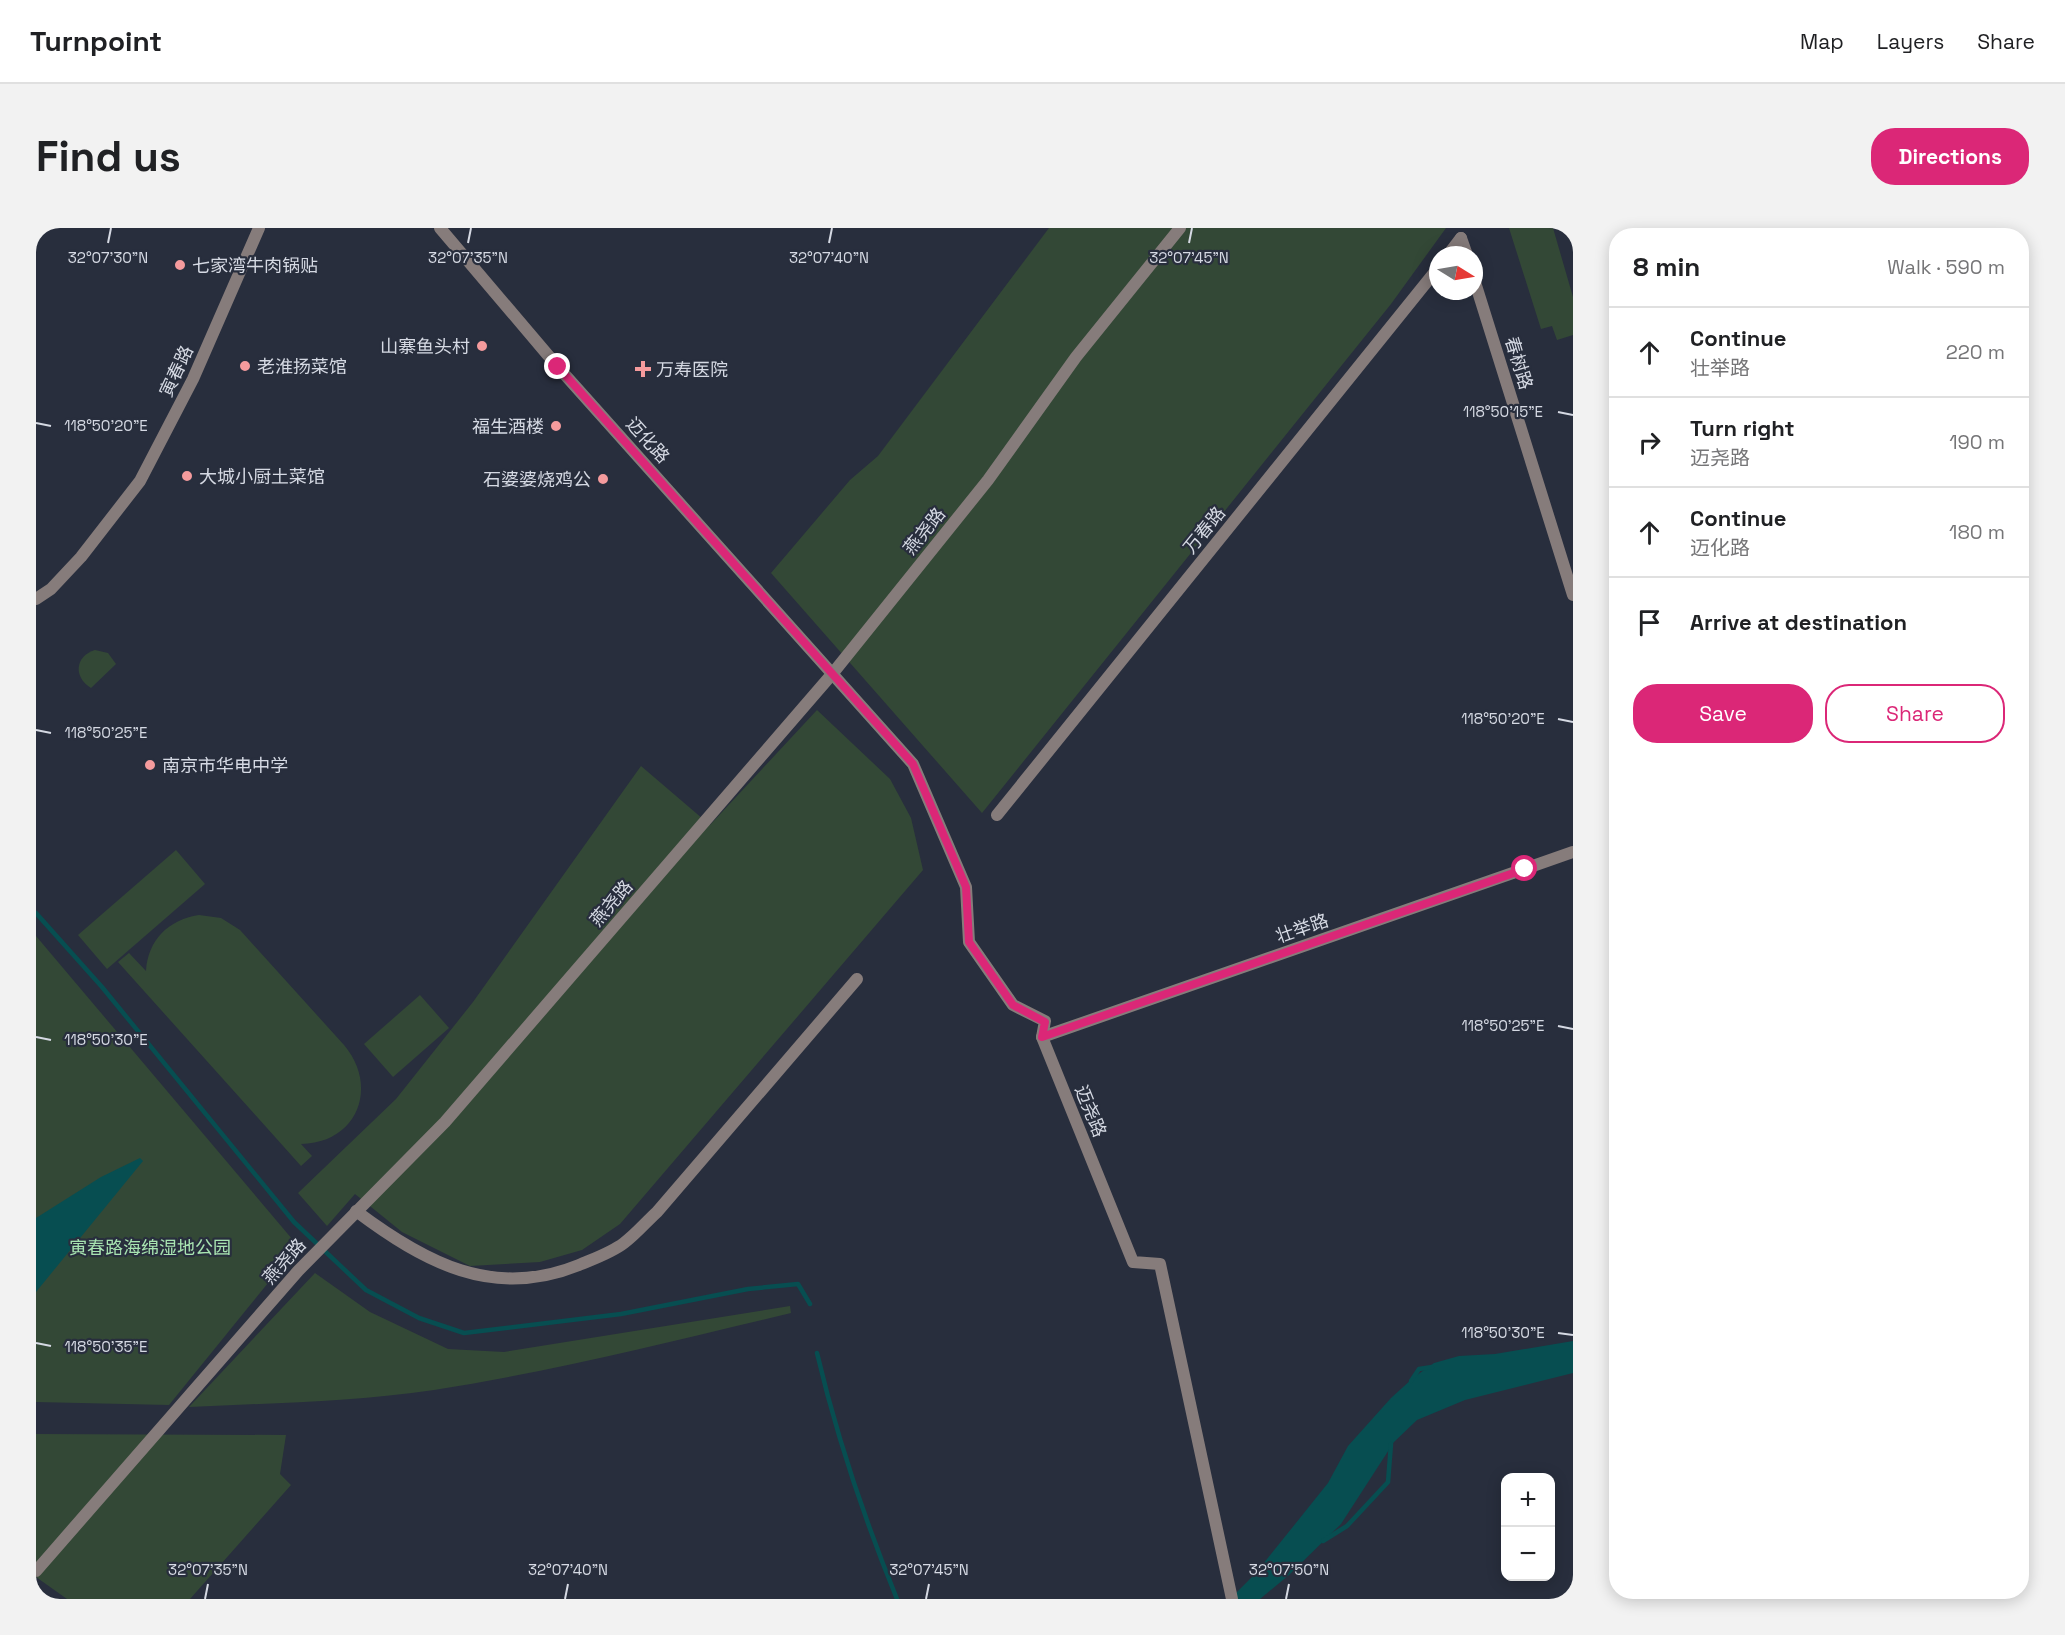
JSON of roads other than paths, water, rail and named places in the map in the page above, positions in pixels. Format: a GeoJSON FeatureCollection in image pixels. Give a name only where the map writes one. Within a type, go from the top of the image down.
{"type":"FeatureCollection","features":[{"type":"Feature","properties":{"kind":"street","name":"寅春路"},"geometry":{"type":"LineString","coordinates":[[36,598],[51,589],[81,556],[140,481],[193,379],[259,228]]}},
{"type":"Feature","properties":{"kind":"street","name":"迈化路"},"geometry":{"type":"LineString","coordinates":[[440,228],[558,367],[833,673]]}},
{"type":"Feature","properties":{"kind":"street","name":"燕尧路"},"geometry":{"type":"LineString","coordinates":[[36,1571],[298,1271],[445,1122],[833,673],[988,480],[1076,357],[1180,228]]}},
{"type":"Feature","properties":{"kind":"street"},"geometry":{"type":"LineString","coordinates":[[1455,246],[1461,238],[1464,246]]}},
{"type":"Feature","properties":{"kind":"street","name":"万春路"},"geometry":{"type":"LineString","coordinates":[[997,815],[1429,279]]}},
{"type":"Feature","properties":{"kind":"street","name":"春树路"},"geometry":{"type":"LineString","coordinates":[[1481,300],[1573,595]]}},
{"type":"Feature","properties":{"kind":"street","name":"迈尧路"},"geometry":{"type":"LineString","coordinates":[[833,673],[913,764],[966,887],[969,942],[1013,1005],[1045,1022],[1042,1037],[1133,1262],[1160,1264],[1233,1599]]}},
{"type":"Feature","properties":{"kind":"street","name":"壮举路"},"geometry":{"type":"LineString","coordinates":[[1042,1037],[1573,852]]}},
{"type":"Feature","properties":{"kind":"street"},"geometry":{"type":"LineString","coordinates":[[356,1211],[396,1241],[446,1267],[491,1279],[522,1279],[563,1272],[595,1258],[622,1245],[657,1212],[857,979]]}},
{"type":"Feature","properties":{"kind":"waterway"},"geometry":{"type":"LineString","coordinates":[[36,913],[102,987],[294,1222],[366,1290],[419,1318],[464,1333],[621,1314],[748,1289],[798,1284],[810,1304]]}},
{"type":"Feature","properties":{"kind":"waterway"},"geometry":{"type":"LineString","coordinates":[[817,1353],[852,1478],[897,1599]]}},
{"type":"Feature","properties":{"kind":"waterway"},"geometry":{"type":"LineString","coordinates":[[1411,1381],[1419,1369],[1432,1367]]}},
{"type":"Feature","properties":{"kind":"waterway"},"geometry":{"type":"LineString","coordinates":[[1323,1541],[1347,1526],[1388,1482],[1391,1444]]}},
{"type":"Feature","properties":{"kind":"place","name":"七家湾牛肉锅贴"},"geometry":{"type":"Point","coordinates":[180,265]}},
{"type":"Feature","properties":{"kind":"place","name":"山寨鱼头村"},"geometry":{"type":"Point","coordinates":[482,346]}},
{"type":"Feature","properties":{"kind":"place","name":"老淮扬菜馆"},"geometry":{"type":"Point","coordinates":[245,366]}},
{"type":"Feature","properties":{"kind":"place","name":"万寿医院"},"geometry":{"type":"Point","coordinates":[643,369]}},
{"type":"Feature","properties":{"kind":"place","name":"福生酒楼"},"geometry":{"type":"Point","coordinates":[556,426]}},
{"type":"Feature","properties":{"kind":"place","name":"大城小厨土菜馆"},"geometry":{"type":"Point","coordinates":[187,476]}},
{"type":"Feature","properties":{"kind":"place","name":"石婆婆烧鸡公"},"geometry":{"type":"Point","coordinates":[603,479]}},
{"type":"Feature","properties":{"kind":"place","name":"南京市华电中学"},"geometry":{"type":"Point","coordinates":[150,765]}},
{"type":"Feature","properties":{"kind":"park label","name":"寅春路海绵湿地公园"},"geometry":{"type":"Point","coordinates":[150,1247]}}]}
